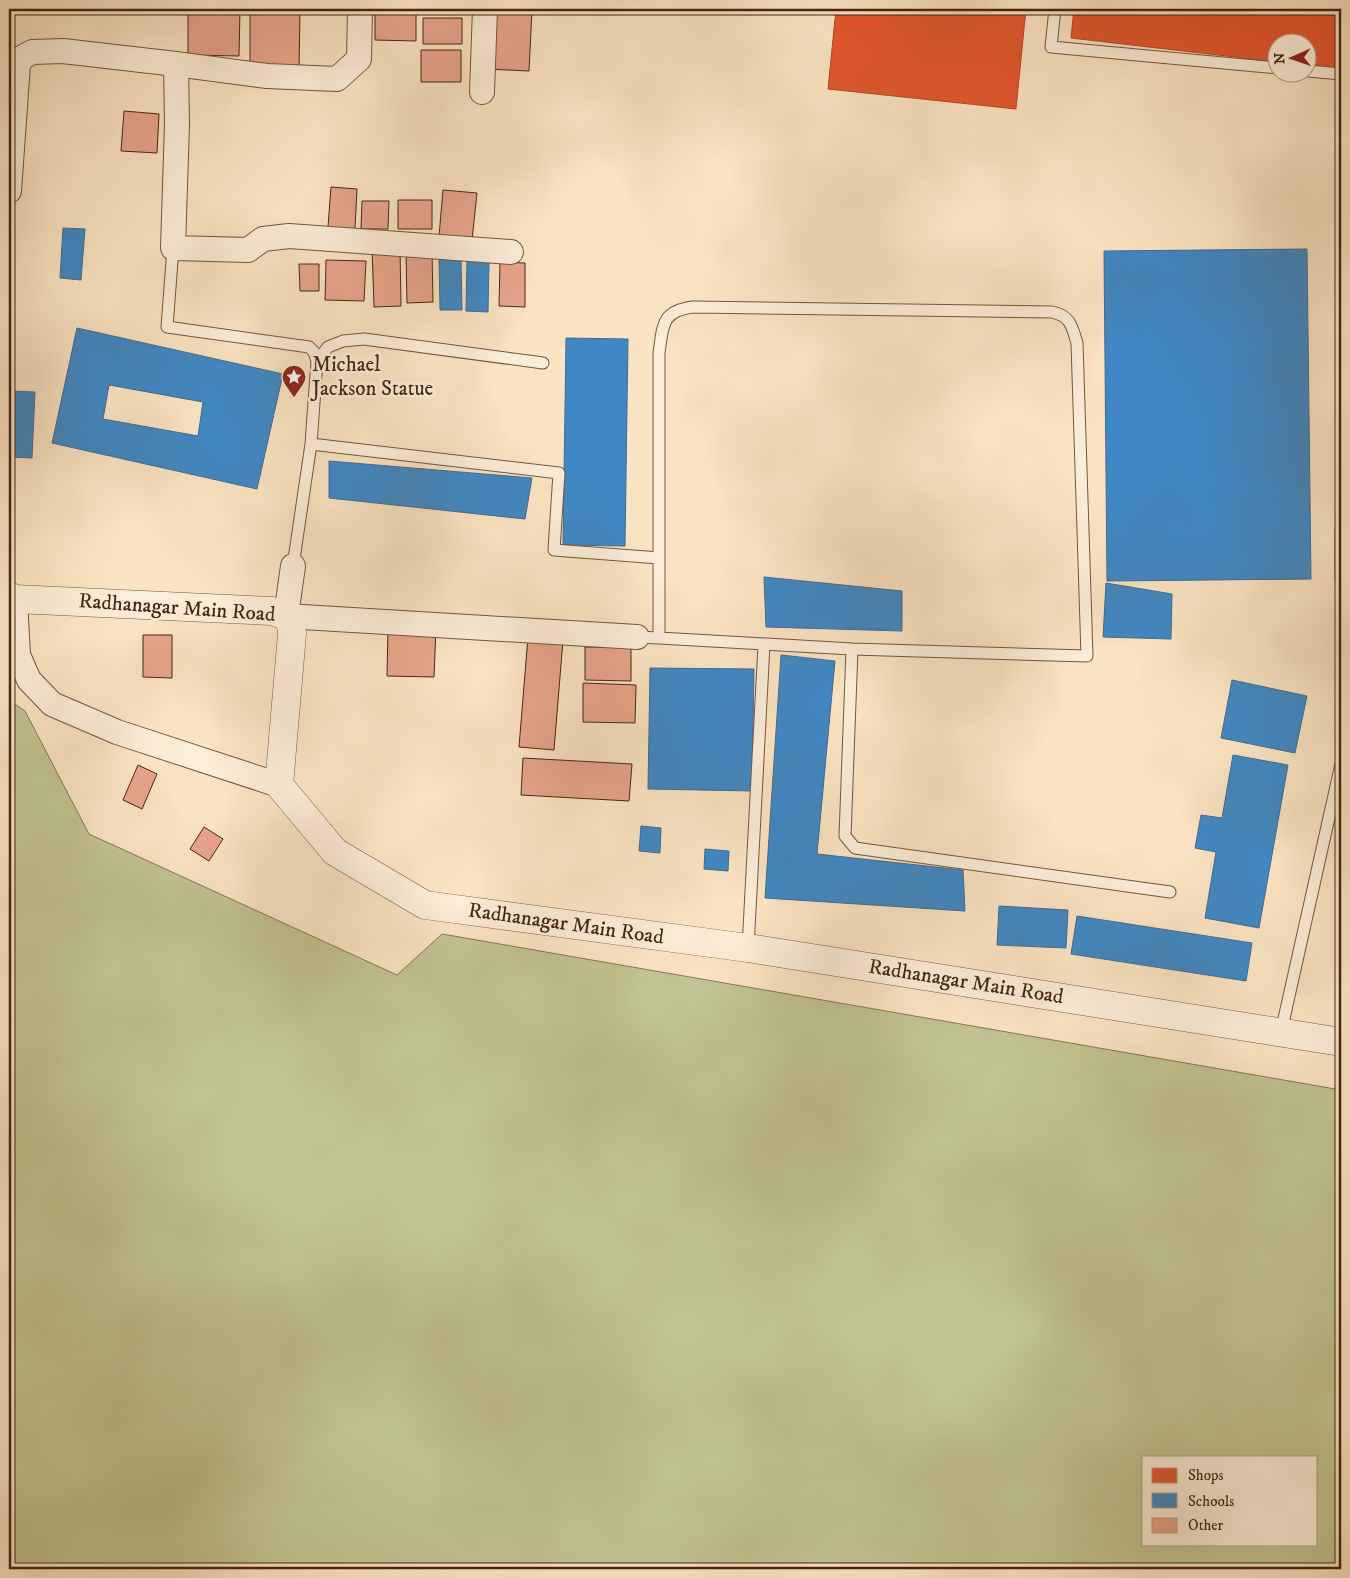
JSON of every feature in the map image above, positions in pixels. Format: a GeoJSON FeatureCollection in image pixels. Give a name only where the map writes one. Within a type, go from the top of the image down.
{"type":"FeatureCollection","features":[{"type":"Feature","properties":{"kind":"street"},"geometry":{"type":"LineString","coordinates":[[9,191],[18,64],[23,57],[32,52],[53,51],[267,76],[337,79],[359,59],[360,9]]}},
{"type":"Feature","properties":{"kind":"street"},"geometry":{"type":"LineString","coordinates":[[482,92],[485,9]]}},
{"type":"Feature","properties":{"kind":"street"},"geometry":{"type":"LineString","coordinates":[[176,64],[177,124],[173,248],[248,250],[263,239],[289,236],[510,252]]}},
{"type":"Feature","properties":{"kind":"street"},"geometry":{"type":"LineString","coordinates":[[293,566],[286,616],[648,638]]}},
{"type":"Feature","properties":{"kind":"street"},"geometry":{"type":"LineString","coordinates":[[12,597],[18,655],[29,680],[52,704],[117,732],[278,785]]}},
{"type":"Feature","properties":{"kind":"street","name":"Radhanagar Main Road"},"geometry":{"type":"LineString","coordinates":[[12,597],[272,611],[286,616],[292,634],[278,785],[335,852],[425,905],[748,948],[1341,1042]]}},
{"type":"Feature","properties":{"kind":"lane"},"geometry":{"type":"LineString","coordinates":[[1055,9],[1051,47],[1268,67]]}},
{"type":"Feature","properties":{"kind":"lane"},"geometry":{"type":"LineString","coordinates":[[1318,72],[1341,74]]}},
{"type":"Feature","properties":{"kind":"lane"},"geometry":{"type":"LineString","coordinates":[[173,248],[167,327],[309,347],[314,352],[317,361],[311,444],[293,566]]}},
{"type":"Feature","properties":{"kind":"lane"},"geometry":{"type":"LineString","coordinates":[[693,307],[1052,312],[1065,317],[1072,327],[1077,343],[1087,656],[852,649],[648,638],[659,558],[660,353],[663,326],[671,313],[693,307]]}},
{"type":"Feature","properties":{"kind":"lane"},"geometry":{"type":"LineString","coordinates":[[317,361],[328,346],[343,341],[364,339],[543,363]]}},
{"type":"Feature","properties":{"kind":"lane"},"geometry":{"type":"LineString","coordinates":[[311,444],[559,473],[554,550],[659,558]]}},
{"type":"Feature","properties":{"kind":"lane"},"geometry":{"type":"LineString","coordinates":[[1341,531],[1341,579]]}},
{"type":"Feature","properties":{"kind":"lane"},"geometry":{"type":"LineString","coordinates":[[748,948],[764,645]]}},
{"type":"Feature","properties":{"kind":"lane"},"geometry":{"type":"LineString","coordinates":[[852,649],[845,836],[856,848],[1170,892]]}},
{"type":"Feature","properties":{"kind":"lane"},"geometry":{"type":"LineString","coordinates":[[1281,1032],[1341,764]]}},
{"type":"Feature","properties":{"kind":"green space"},"geometry":{"type":"Polygon","coordinates":[[[9,700],[25,711],[89,834],[397,975],[442,934],[1341,1090],[1341,1569],[9,1569],[9,700]]]}},
{"type":"Feature","properties":{"kind":"building: Shops"},"geometry":{"type":"Polygon","coordinates":[[[836,9],[1026,9],[1016,109],[828,89],[836,9]]]}},
{"type":"Feature","properties":{"kind":"building: Shops"},"geometry":{"type":"Polygon","coordinates":[[[1074,9],[1341,9],[1341,69],[1318,66],[1318,32],[1268,32],[1268,61],[1071,38],[1074,9]]]}},
{"type":"Feature","properties":{"kind":"building: Schools"},"geometry":{"type":"Polygon","coordinates":[[[63,228],[85,229],[81,280],[60,278],[63,228]]]}},
{"type":"Feature","properties":{"kind":"building: Schools"},"geometry":{"type":"Polygon","coordinates":[[[1307,249],[1311,579],[1107,581],[1104,251],[1307,249]]]}},
{"type":"Feature","properties":{"kind":"building: Schools"},"geometry":{"type":"Polygon","coordinates":[[[461,259],[462,310],[440,310],[439,260],[461,259]]]}},
{"type":"Feature","properties":{"kind":"building: Schools"},"geometry":{"type":"Polygon","coordinates":[[[467,261],[489,262],[488,312],[466,311],[467,261]]]}},
{"type":"Feature","properties":{"kind":"building: Schools"},"geometry":{"type":"Polygon","coordinates":[[[77,328],[283,374],[257,489],[52,443],[77,328]],[[109,385],[103,419],[198,436],[203,402],[109,385]]]}},
{"type":"Feature","properties":{"kind":"building: Schools"},"geometry":{"type":"Polygon","coordinates":[[[566,338],[628,339],[625,546],[563,545],[566,338]]]}},
{"type":"Feature","properties":{"kind":"building: Schools"},"geometry":{"type":"Polygon","coordinates":[[[9,391],[35,392],[32,458],[9,457],[9,391]]]}},
{"type":"Feature","properties":{"kind":"building: Schools"},"geometry":{"type":"Polygon","coordinates":[[[329,461],[532,478],[525,519],[329,498],[329,461]]]}},
{"type":"Feature","properties":{"kind":"building: Schools"},"geometry":{"type":"Polygon","coordinates":[[[764,577],[902,591],[902,631],[766,627],[764,577]]]}},
{"type":"Feature","properties":{"kind":"building: Schools"},"geometry":{"type":"Polygon","coordinates":[[[1106,583],[1172,594],[1171,639],[1103,637],[1106,583]]]}},
{"type":"Feature","properties":{"kind":"building: Schools"},"geometry":{"type":"Polygon","coordinates":[[[781,655],[835,661],[817,854],[963,870],[965,911],[765,898],[781,655]]]}},
{"type":"Feature","properties":{"kind":"building: Schools"},"geometry":{"type":"Polygon","coordinates":[[[650,668],[754,669],[752,791],[648,789],[650,668]]]}},
{"type":"Feature","properties":{"kind":"building: Schools"},"geometry":{"type":"Polygon","coordinates":[[[1232,680],[1307,696],[1295,753],[1221,738],[1232,680]]]}},
{"type":"Feature","properties":{"kind":"building: Schools"},"geometry":{"type":"Polygon","coordinates":[[[1233,755],[1288,765],[1259,928],[1205,918],[1216,852],[1195,848],[1201,815],[1222,818],[1233,755]]]}},
{"type":"Feature","properties":{"kind":"building: Schools"},"geometry":{"type":"Polygon","coordinates":[[[641,826],[661,828],[660,853],[639,851],[641,826]]]}},
{"type":"Feature","properties":{"kind":"building: Schools"},"geometry":{"type":"Polygon","coordinates":[[[705,849],[729,851],[728,871],[704,869],[705,849]]]}},
{"type":"Feature","properties":{"kind":"building: Schools"},"geometry":{"type":"Polygon","coordinates":[[[999,906],[1068,910],[1066,948],[997,945],[999,906]]]}},
{"type":"Feature","properties":{"kind":"building: Schools"},"geometry":{"type":"Polygon","coordinates":[[[1077,916],[1252,943],[1246,981],[1071,954],[1077,916]]]}},
{"type":"Feature","properties":{"kind":"building: Other"},"geometry":{"type":"Polygon","coordinates":[[[188,9],[240,9],[239,56],[188,55],[188,9]]]}},
{"type":"Feature","properties":{"kind":"building: Other"},"geometry":{"type":"Polygon","coordinates":[[[250,9],[300,9],[299,70],[250,69],[250,9]]]}},
{"type":"Feature","properties":{"kind":"building: Other"},"geometry":{"type":"Polygon","coordinates":[[[490,9],[532,9],[529,71],[487,69],[490,9]]]}},
{"type":"Feature","properties":{"kind":"building: Other"},"geometry":{"type":"Polygon","coordinates":[[[375,14],[416,14],[416,41],[375,40],[375,14]]]}},
{"type":"Feature","properties":{"kind":"building: Other"},"geometry":{"type":"Polygon","coordinates":[[[423,18],[462,18],[462,44],[423,44],[423,18]]]}},
{"type":"Feature","properties":{"kind":"building: Other"},"geometry":{"type":"Polygon","coordinates":[[[421,50],[461,50],[461,82],[421,82],[421,50]]]}},
{"type":"Feature","properties":{"kind":"building: Other"},"geometry":{"type":"Polygon","coordinates":[[[124,111],[159,114],[157,153],[121,151],[124,111]]]}},
{"type":"Feature","properties":{"kind":"building: Other"},"geometry":{"type":"Polygon","coordinates":[[[331,187],[357,189],[355,229],[328,227],[331,187]]]}},
{"type":"Feature","properties":{"kind":"building: Other"},"geometry":{"type":"Polygon","coordinates":[[[443,190],[477,193],[472,240],[439,236],[443,190]]]}},
{"type":"Feature","properties":{"kind":"building: Other"},"geometry":{"type":"Polygon","coordinates":[[[398,200],[432,200],[432,229],[398,229],[398,200]]]}},
{"type":"Feature","properties":{"kind":"building: Other"},"geometry":{"type":"Polygon","coordinates":[[[362,201],[389,201],[388,229],[361,229],[362,201]]]}},
{"type":"Feature","properties":{"kind":"building: Other"},"geometry":{"type":"Polygon","coordinates":[[[400,247],[401,306],[374,307],[372,248],[400,247]]]}},
{"type":"Feature","properties":{"kind":"building: Other"},"geometry":{"type":"Polygon","coordinates":[[[406,251],[432,251],[433,302],[407,303],[406,251]]]}},
{"type":"Feature","properties":{"kind":"building: Other"},"geometry":{"type":"Polygon","coordinates":[[[326,260],[366,261],[364,301],[325,300],[326,260]]]}},
{"type":"Feature","properties":{"kind":"building: Other"},"geometry":{"type":"Polygon","coordinates":[[[500,262],[525,263],[525,307],[499,306],[500,262]]]}},
{"type":"Feature","properties":{"kind":"building: Other"},"geometry":{"type":"Polygon","coordinates":[[[299,264],[319,264],[319,291],[300,291],[299,264]]]}},
{"type":"Feature","properties":{"kind":"building: Other"},"geometry":{"type":"Polygon","coordinates":[[[388,626],[436,628],[434,677],[387,676],[388,626]]]}},
{"type":"Feature","properties":{"kind":"building: Other"},"geometry":{"type":"Polygon","coordinates":[[[143,635],[172,635],[172,678],[143,677],[143,635]]]}},
{"type":"Feature","properties":{"kind":"building: Other"},"geometry":{"type":"Polygon","coordinates":[[[528,637],[563,640],[554,750],[519,747],[528,637]]]}},
{"type":"Feature","properties":{"kind":"building: Other"},"geometry":{"type":"Polygon","coordinates":[[[585,647],[631,647],[631,681],[585,680],[585,647]]]}},
{"type":"Feature","properties":{"kind":"building: Other"},"geometry":{"type":"Polygon","coordinates":[[[583,683],[636,685],[635,723],[583,722],[583,683]]]}},
{"type":"Feature","properties":{"kind":"building: Other"},"geometry":{"type":"Polygon","coordinates":[[[523,758],[632,764],[629,801],[521,795],[523,758]]]}},
{"type":"Feature","properties":{"kind":"building: Other"},"geometry":{"type":"Polygon","coordinates":[[[138,765],[157,774],[142,809],[123,800],[138,765]]]}},
{"type":"Feature","properties":{"kind":"building: Other"},"geometry":{"type":"Polygon","coordinates":[[[204,827],[223,839],[209,861],[190,849],[204,827]]]}},
{"type":"Feature","properties":{"kind":"place","name":"Michael Jackson Statue"},"geometry":{"type":"Point","coordinates":[294,398]}}]}
